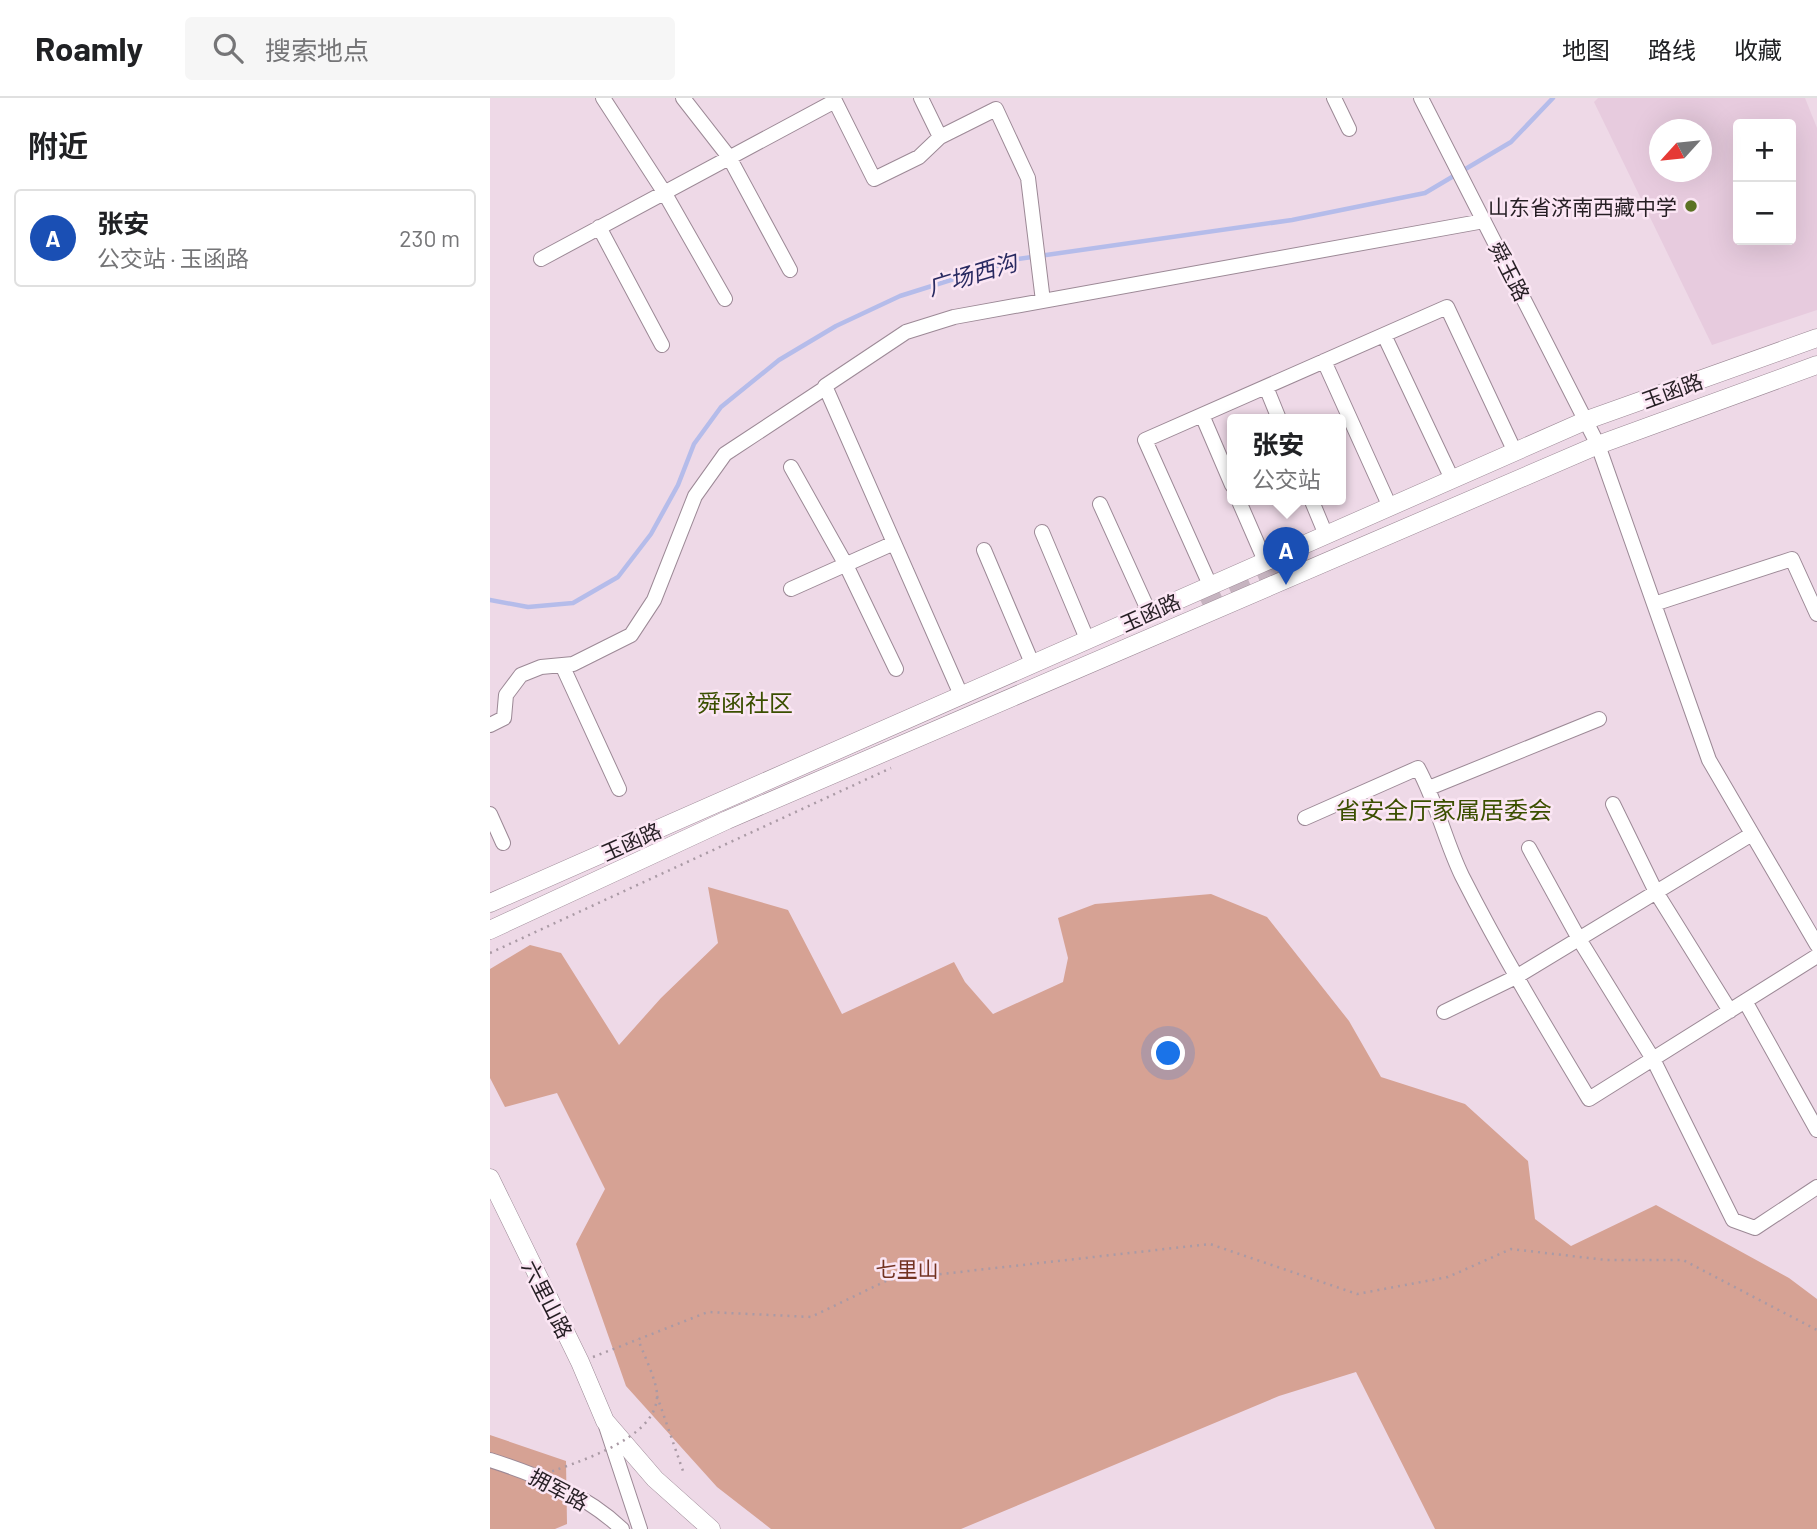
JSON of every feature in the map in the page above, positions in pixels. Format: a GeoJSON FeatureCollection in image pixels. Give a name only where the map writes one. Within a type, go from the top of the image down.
{"type":"FeatureCollection","features":[{"type":"Feature","properties":{"kind":"main road","name":"玉函路"},"geometry":{"type":"LineString","coordinates":[[490,904],[1032,663],[1587,421],[1817,338]]}},
{"type":"Feature","properties":{"kind":"main road","name":"玉函路"},"geometry":{"type":"LineString","coordinates":[[490,930],[727,820],[1598,445],[1817,365]]}},
{"type":"Feature","properties":{"kind":"main road","name":"六里山路"},"geometry":{"type":"LineString","coordinates":[[490,1178],[580,1362],[605,1421],[655,1479],[711,1529]]}},
{"type":"Feature","properties":{"kind":"street"},"geometry":{"type":"LineString","coordinates":[[603,98],[664,192],[725,299]]}},
{"type":"Feature","properties":{"kind":"street"},"geometry":{"type":"LineString","coordinates":[[683,98],[729,157],[790,270]]}},
{"type":"Feature","properties":{"kind":"street"},"geometry":{"type":"LineString","coordinates":[[921,98],[940,137]]}},
{"type":"Feature","properties":{"kind":"street"},"geometry":{"type":"LineString","coordinates":[[1334,98],[1349,129]]}},
{"type":"Feature","properties":{"kind":"street","name":"舜玉路"},"geometry":{"type":"LineString","coordinates":[[1421,98],[1598,445],[1709,760],[1817,945]]}},
{"type":"Feature","properties":{"kind":"street"},"geometry":{"type":"LineString","coordinates":[[541,259],[835,100],[874,179],[919,157],[940,137],[995,104],[1028,178],[1043,301]]}},
{"type":"Feature","properties":{"kind":"street"},"geometry":{"type":"LineString","coordinates":[[961,695],[825,386],[906,332],[954,317],[1484,221]]}},
{"type":"Feature","properties":{"kind":"street"},"geometry":{"type":"LineString","coordinates":[[599,228],[662,345]]}},
{"type":"Feature","properties":{"kind":"street"},"geometry":{"type":"LineString","coordinates":[[1210,585],[1144,440],[1447,307],[1515,452]]}},
{"type":"Feature","properties":{"kind":"street"},"geometry":{"type":"LineString","coordinates":[[1384,335],[1452,479]]}},
{"type":"Feature","properties":{"kind":"street"},"geometry":{"type":"LineString","coordinates":[[1324,361],[1390,507]]}},
{"type":"Feature","properties":{"kind":"street"},"geometry":{"type":"LineString","coordinates":[[1266,387],[1277,414]]}},
{"type":"Feature","properties":{"kind":"street"},"geometry":{"type":"LineString","coordinates":[[490,725],[504,718],[506,695],[521,675],[541,667],[573,664],[631,635],[654,600],[695,496],[725,454],[822,390]]}},
{"type":"Feature","properties":{"kind":"street"},"geometry":{"type":"LineString","coordinates":[[1202,415],[1227,473]]}},
{"type":"Feature","properties":{"kind":"street"},"geometry":{"type":"LineString","coordinates":[[791,467],[846,565],[896,668]]}},
{"type":"Feature","properties":{"kind":"street"},"geometry":{"type":"LineString","coordinates":[[1100,504],[1149,612]]}},
{"type":"Feature","properties":{"kind":"street"},"geometry":{"type":"LineString","coordinates":[[1241,505],[1265,561]]}},
{"type":"Feature","properties":{"kind":"street"},"geometry":{"type":"LineString","coordinates":[[1314,505],[1326,535]]}},
{"type":"Feature","properties":{"kind":"street"},"geometry":{"type":"LineString","coordinates":[[1042,532],[1087,639]]}},
{"type":"Feature","properties":{"kind":"street"},"geometry":{"type":"LineString","coordinates":[[791,589],[894,543]]}},
{"type":"Feature","properties":{"kind":"street"},"geometry":{"type":"LineString","coordinates":[[984,550],[1032,663]]}},
{"type":"Feature","properties":{"kind":"street"},"geometry":{"type":"LineString","coordinates":[[1654,604],[1792,559],[1817,614]]}},
{"type":"Feature","properties":{"kind":"street"},"geometry":{"type":"LineString","coordinates":[[562,665],[620,789]]}},
{"type":"Feature","properties":{"kind":"street"},"geometry":{"type":"LineString","coordinates":[[1429,788],[1599,719]]}},
{"type":"Feature","properties":{"kind":"street"},"geometry":{"type":"LineString","coordinates":[[1306,818],[1418,768],[1429,788],[1461,874],[1517,977],[1589,1099],[1817,956]]}},
{"type":"Feature","properties":{"kind":"street"},"geometry":{"type":"LineString","coordinates":[[1614,804],[1657,892],[1730,1011]]}},
{"type":"Feature","properties":{"kind":"street"},"geometry":{"type":"LineString","coordinates":[[490,814],[503,843]]}},
{"type":"Feature","properties":{"kind":"street"},"geometry":{"type":"LineString","coordinates":[[1444,1012],[1517,977],[1752,834]]}},
{"type":"Feature","properties":{"kind":"street"},"geometry":{"type":"LineString","coordinates":[[1529,848],[1579,939],[1653,1059],[1733,1220],[1755,1228],[1817,1187]]}},
{"type":"Feature","properties":{"kind":"street"},"geometry":{"type":"LineString","coordinates":[[1745,1001],[1817,1130]]}},
{"type":"Feature","properties":{"kind":"street","name":"六里山路"},"geometry":{"type":"LineString","coordinates":[[605,1421],[640,1529]]}},
{"type":"Feature","properties":{"kind":"street","name":"拥军路"},"geometry":{"type":"LineString","coordinates":[[490,1460],[539,1475],[608,1516],[622,1529]]}},
{"type":"Feature","properties":{"kind":"path"},"geometry":{"type":"LineString","coordinates":[[580,1362],[708,1312],[811,1317],[888,1280],[1210,1244],[1357,1294],[1448,1277],[1511,1249],[1606,1260],[1683,1260],[1817,1330]]}},
{"type":"Feature","properties":{"kind":"path"},"geometry":{"type":"LineString","coordinates":[[638,1339],[683,1471]]}},
{"type":"Feature","properties":{"kind":"path"},"geometry":{"type":"LineString","coordinates":[[539,1475],[600,1452],[646,1427],[657,1396]]}},
{"type":"Feature","properties":{"kind":"shaded area","name":"山东省济南西藏中学"},"geometry":{"type":"Polygon","coordinates":[[[1598,98],[1805,98],[1817,128],[1817,310],[1712,345],[1594,102],[1598,98]]]}},
{"type":"Feature","properties":{"kind":"green space","name":"七里山"},"geometry":{"type":"Polygon","coordinates":[[[708,887],[788,910],[842,1014],[954,962],[965,982],[993,1014],[1063,982],[1068,958],[1058,918],[1095,904],[1211,894],[1267,917],[1349,1021],[1381,1077],[1465,1104],[1528,1161],[1535,1219],[1571,1246],[1656,1205],[1789,1278],[1817,1299],[1817,1529],[1435,1529],[1356,1372],[1279,1396],[961,1529],[771,1529],[717,1487],[626,1386],[576,1244],[605,1189],[557,1093],[505,1107],[490,1078],[490,969],[530,945],[561,953],[619,1045],[661,998],[718,943],[708,887]]]}},
{"type":"Feature","properties":{"kind":"green space"},"geometry":{"type":"Polygon","coordinates":[[[490,1435],[566,1461],[567,1524],[555,1529],[490,1529],[490,1435]]]}},
{"type":"Feature","properties":{"kind":"waterway","name":"广场西沟"},"geometry":{"type":"LineString","coordinates":[[490,600],[528,607],[573,603],[618,577],[651,534],[678,485],[694,444],[721,407],[779,360],[836,326],[900,296],[1018,259],[1292,220],[1425,193],[1511,142],[1553,98]]}},
{"type":"Feature","properties":{"kind":"tunnel"},"geometry":{"type":"LineString","coordinates":[[1203,606],[1302,563]]}},
{"type":"Feature","properties":{"kind":"place","name":"山东省济南西藏中学"},"geometry":{"type":"Point","coordinates":[1691,206]}},
{"type":"Feature","properties":{"kind":"place","name":"张安"},"geometry":{"type":"Point","coordinates":[1286,585]}},
{"type":"Feature","properties":{"kind":"district","name":"舜函社区"},"geometry":{"type":"Point","coordinates":[745,702]}},
{"type":"Feature","properties":{"kind":"district","name":"省安全厅家属居委会"},"geometry":{"type":"Point","coordinates":[1444,809]}}]}
